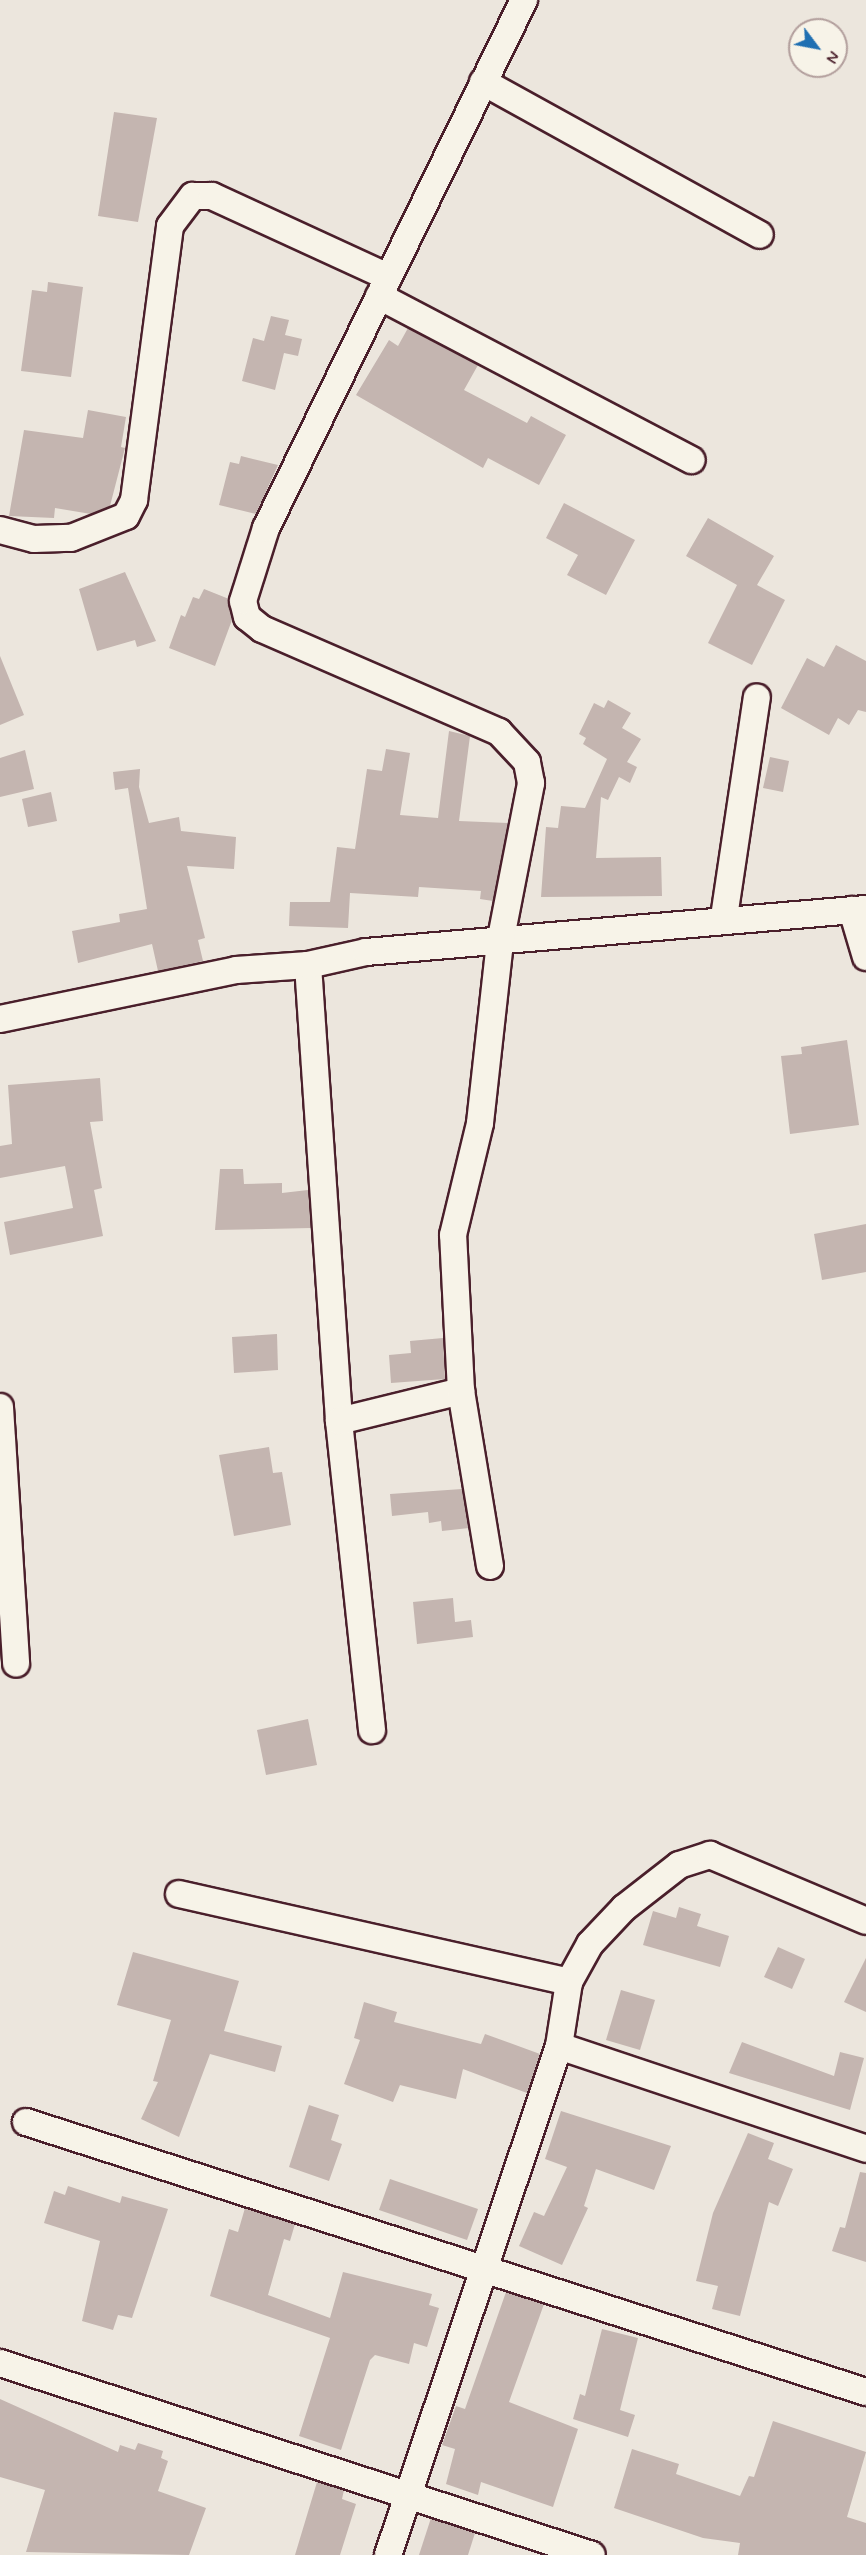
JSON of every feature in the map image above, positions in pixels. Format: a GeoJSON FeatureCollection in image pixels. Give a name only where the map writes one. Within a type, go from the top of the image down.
{"type":"FeatureCollection","features":[{"type":"Feature","properties":{"kind":"street"},"geometry":{"type":"LineString","coordinates":[[489,1566],[461,1391],[453,1235],[480,1123],[500,943],[531,783],[516,746],[499,732],[262,629],[248,617],[243,601],[258,546],[524,0]]}},
{"type":"Feature","properties":{"kind":"street"},"geometry":{"type":"LineString","coordinates":[[483,82],[760,234]]}},
{"type":"Feature","properties":{"kind":"street"},"geometry":{"type":"LineString","coordinates":[[0,531],[34,539],[71,538],[126,516],[134,500],[170,226],[193,195],[212,196],[383,286],[692,460]]}},
{"type":"Feature","properties":{"kind":"street"},"geometry":{"type":"LineString","coordinates":[[724,918],[757,697]]}},
{"type":"Feature","properties":{"kind":"street"},"geometry":{"type":"LineString","coordinates":[[0,1019],[236,970],[308,965],[366,952],[500,943],[724,918],[859,909],[866,957]]}},
{"type":"Feature","properties":{"kind":"street"},"geometry":{"type":"LineString","coordinates":[[308,965],[339,1422],[372,1730]]}},
{"type":"Feature","properties":{"kind":"street"},"geometry":{"type":"LineString","coordinates":[[339,1422],[461,1391]]}},
{"type":"Feature","properties":{"kind":"street"},"geometry":{"type":"LineString","coordinates":[[0,1407],[16,1664]]}},
{"type":"Feature","properties":{"kind":"street"},"geometry":{"type":"LineString","coordinates":[[388,2555],[480,2268],[559,2046],[569,1982],[590,1944],[624,1908],[679,1865],[710,1855],[866,1921]]}},
{"type":"Feature","properties":{"kind":"street"},"geometry":{"type":"LineString","coordinates":[[178,1894],[569,1982]]}},
{"type":"Feature","properties":{"kind":"street"},"geometry":{"type":"LineString","coordinates":[[559,2046],[866,2150]]}},
{"type":"Feature","properties":{"kind":"street"},"geometry":{"type":"LineString","coordinates":[[26,2122],[866,2392]]}},
{"type":"Feature","properties":{"kind":"street"},"geometry":{"type":"LineString","coordinates":[[0,2363],[592,2555]]}},
{"type":"Feature","properties":{"kind":"building"},"geometry":{"type":"Polygon","coordinates":[[[114,112],[157,118],[138,222],[98,216],[114,112]]]}},
{"type":"Feature","properties":{"kind":"building"},"geometry":{"type":"Polygon","coordinates":[[[48,282],[83,287],[71,377],[21,371],[32,290],[47,292],[48,282]]]}},
{"type":"Feature","properties":{"kind":"building"},"geometry":{"type":"Polygon","coordinates":[[[271,316],[289,320],[285,335],[302,339],[298,356],[284,353],[275,390],[242,381],[253,338],[264,341],[271,316]]]}},
{"type":"Feature","properties":{"kind":"building"},"geometry":{"type":"Polygon","coordinates":[[[408,328],[478,365],[464,390],[527,423],[531,416],[566,435],[539,485],[488,458],[483,468],[356,395],[389,340],[398,346],[408,328]]]}},
{"type":"Feature","properties":{"kind":"building"},"geometry":{"type":"Polygon","coordinates":[[[88,410],[126,417],[121,447],[125,448],[110,506],[91,514],[55,508],[54,518],[9,516],[24,430],[83,438],[88,410]]]}},
{"type":"Feature","properties":{"kind":"building"},"geometry":{"type":"Polygon","coordinates":[[[241,456],[278,465],[256,514],[219,505],[230,462],[239,464],[241,456]]]}},
{"type":"Feature","properties":{"kind":"building"},"geometry":{"type":"Polygon","coordinates":[[[564,503],[635,540],[606,595],[567,575],[578,555],[546,538],[564,503]]]}},
{"type":"Feature","properties":{"kind":"building"},"geometry":{"type":"Polygon","coordinates":[[[708,518],[774,556],[757,585],[785,600],[752,665],[708,643],[737,585],[686,556],[708,518]]]}},
{"type":"Feature","properties":{"kind":"building"},"geometry":{"type":"Polygon","coordinates":[[[125,572],[156,641],[137,647],[135,640],[97,651],[79,589],[125,572]]]}},
{"type":"Feature","properties":{"kind":"building"},"geometry":{"type":"Polygon","coordinates":[[[204,589],[229,599],[232,620],[215,666],[169,648],[181,615],[185,617],[193,597],[199,599],[204,589]]]}},
{"type":"Feature","properties":{"kind":"building"},"geometry":{"type":"Polygon","coordinates":[[[836,645],[866,661],[866,712],[858,710],[849,725],[838,718],[829,735],[781,708],[807,658],[824,667],[836,645]]]}},
{"type":"Feature","properties":{"kind":"building"},"geometry":{"type":"Polygon","coordinates":[[[0,656],[24,715],[0,725],[0,656]]]}},
{"type":"Feature","properties":{"kind":"building"},"geometry":{"type":"Polygon","coordinates":[[[608,700],[631,713],[622,728],[641,739],[627,762],[637,767],[630,783],[619,777],[608,800],[601,797],[596,858],[661,857],[662,896],[541,897],[546,827],[558,828],[561,806],[585,808],[607,759],[583,744],[586,738],[579,734],[594,703],[604,708],[608,700]]]}},
{"type":"Feature","properties":{"kind":"building"},"geometry":{"type":"Polygon","coordinates":[[[449,731],[470,736],[459,821],[508,823],[493,901],[480,899],[481,891],[419,887],[418,897],[350,893],[348,928],[289,926],[290,902],[330,902],[337,847],[355,849],[367,769],[382,771],[386,749],[410,753],[400,815],[438,818],[449,731]]]}},
{"type":"Feature","properties":{"kind":"building"},"geometry":{"type":"Polygon","coordinates":[[[25,750],[34,789],[0,797],[0,758],[25,750]]]}},
{"type":"Feature","properties":{"kind":"building"},"geometry":{"type":"Polygon","coordinates":[[[770,757],[789,761],[783,792],[763,788],[770,757]]]}},
{"type":"Feature","properties":{"kind":"building"},"geometry":{"type":"Polygon","coordinates":[[[140,769],[139,787],[149,823],[179,817],[181,831],[236,837],[234,869],[187,866],[205,938],[198,940],[203,961],[158,971],[152,944],[78,963],[72,931],[120,922],[119,914],[147,909],[128,788],[115,790],[113,772],[140,769]]]}},
{"type":"Feature","properties":{"kind":"building"},"geometry":{"type":"Polygon","coordinates":[[[51,792],[57,821],[28,827],[22,799],[51,792]]]}},
{"type":"Feature","properties":{"kind":"building"},"geometry":{"type":"Polygon","coordinates":[[[847,1040],[859,1125],[790,1134],[781,1056],[802,1054],[801,1047],[847,1040]]]}},
{"type":"Feature","properties":{"kind":"building"},"geometry":{"type":"Polygon","coordinates":[[[100,1078],[103,1121],[90,1122],[102,1188],[94,1190],[103,1236],[10,1255],[4,1222],[73,1208],[65,1166],[0,1178],[0,1146],[12,1144],[8,1085],[100,1078]]]}},
{"type":"Feature","properties":{"kind":"building"},"geometry":{"type":"Polygon","coordinates":[[[220,1169],[243,1169],[244,1184],[282,1183],[282,1193],[308,1190],[311,1228],[215,1230],[220,1169]]]}},
{"type":"Feature","properties":{"kind":"building"},"geometry":{"type":"Polygon","coordinates":[[[866,1224],[866,1272],[822,1280],[814,1234],[866,1224]]]}},
{"type":"Feature","properties":{"kind":"building"},"geometry":{"type":"Polygon","coordinates":[[[277,1334],[278,1370],[234,1373],[232,1337],[277,1334]]]}},
{"type":"Feature","properties":{"kind":"building"},"geometry":{"type":"Polygon","coordinates":[[[443,1338],[445,1379],[391,1383],[389,1355],[411,1353],[410,1341],[443,1338]]]}},
{"type":"Feature","properties":{"kind":"building"},"geometry":{"type":"Polygon","coordinates":[[[269,1447],[273,1473],[282,1472],[291,1525],[234,1536],[219,1455],[269,1447]]]}},
{"type":"Feature","properties":{"kind":"building"},"geometry":{"type":"Polygon","coordinates":[[[462,1489],[469,1528],[442,1531],[441,1521],[429,1523],[428,1512],[392,1516],[390,1494],[462,1489]]]}},
{"type":"Feature","properties":{"kind":"building"},"geometry":{"type":"Polygon","coordinates":[[[453,1598],[455,1622],[471,1620],[473,1637],[417,1644],[413,1602],[453,1598]]]}},
{"type":"Feature","properties":{"kind":"building"},"geometry":{"type":"Polygon","coordinates":[[[308,1719],[317,1765],[266,1775],[257,1730],[308,1719]]]}},
{"type":"Feature","properties":{"kind":"building"},"geometry":{"type":"Polygon","coordinates":[[[679,1907],[701,1914],[697,1926],[729,1936],[720,1967],[643,1945],[653,1911],[676,1918],[679,1907]]]}},
{"type":"Feature","properties":{"kind":"building"},"geometry":{"type":"Polygon","coordinates":[[[778,1947],[805,1959],[792,1989],[764,1977],[778,1947]]]}},
{"type":"Feature","properties":{"kind":"building"},"geometry":{"type":"Polygon","coordinates":[[[133,1952],[239,1981],[224,2031],[282,2046],[275,2072],[210,2054],[179,2137],[141,2119],[158,2082],[153,2081],[171,2020],[117,2005],[133,1952]]]}},
{"type":"Feature","properties":{"kind":"building"},"geometry":{"type":"Polygon","coordinates":[[[866,1958],[866,2012],[844,2002],[866,1958]]]}},
{"type":"Feature","properties":{"kind":"building"},"geometry":{"type":"Polygon","coordinates":[[[621,1990],[655,2000],[640,2050],[606,2040],[621,1990]]]}},
{"type":"Feature","properties":{"kind":"building"},"geometry":{"type":"Polygon","coordinates":[[[364,2002],[397,2012],[394,2022],[481,2044],[485,2034],[540,2054],[527,2093],[463,2069],[456,2099],[400,2085],[393,2102],[344,2084],[360,2040],[354,2038],[364,2002]]]}},
{"type":"Feature","properties":{"kind":"building"},"geometry":{"type":"Polygon","coordinates":[[[742,2042],[834,2076],[840,2052],[864,2058],[850,2110],[729,2073],[742,2042]]]}},
{"type":"Feature","properties":{"kind":"building"},"geometry":{"type":"Polygon","coordinates":[[[309,2105],[339,2115],[331,2140],[342,2144],[329,2181],[289,2167],[309,2105]]]}},
{"type":"Feature","properties":{"kind":"building"},"geometry":{"type":"Polygon","coordinates":[[[561,2111],[671,2146],[654,2190],[596,2169],[584,2206],[588,2208],[562,2265],[519,2246],[534,2212],[544,2216],[567,2167],[545,2159],[561,2111]]]}},
{"type":"Feature","properties":{"kind":"building"},"geometry":{"type":"Polygon","coordinates":[[[748,2133],[774,2143],[768,2159],[793,2169],[778,2206],[769,2202],[740,2316],[712,2309],[718,2286],[696,2281],[713,2213],[748,2133]]]}},
{"type":"Feature","properties":{"kind":"building"},"geometry":{"type":"Polygon","coordinates":[[[860,2172],[866,2173],[866,2262],[832,2251],[840,2227],[845,2228],[860,2172]]]}},
{"type":"Feature","properties":{"kind":"building"},"geometry":{"type":"Polygon","coordinates":[[[390,2179],[478,2209],[467,2240],[379,2210],[390,2179]]]}},
{"type":"Feature","properties":{"kind":"building"},"geometry":{"type":"Polygon","coordinates":[[[68,2186],[120,2203],[122,2196],[168,2209],[132,2318],[118,2315],[113,2330],[82,2321],[100,2241],[44,2223],[54,2191],[65,2195],[68,2186]]]}},
{"type":"Feature","properties":{"kind":"building"},"geometry":{"type":"Polygon","coordinates":[[[245,2208],[295,2224],[290,2241],[284,2239],[268,2295],[330,2318],[343,2272],[432,2294],[429,2305],[439,2308],[427,2347],[414,2343],[409,2364],[375,2355],[370,2360],[341,2450],[299,2436],[330,2338],[210,2296],[229,2229],[238,2232],[245,2208]]]}},
{"type":"Feature","properties":{"kind":"building"},"geometry":{"type":"Polygon","coordinates":[[[506,2292],[544,2304],[509,2402],[578,2429],[553,2507],[481,2482],[478,2495],[446,2484],[455,2449],[442,2445],[456,2406],[465,2409],[506,2292]]]}},
{"type":"Feature","properties":{"kind":"building"},"geometry":{"type":"Polygon","coordinates":[[[602,2329],[638,2338],[620,2410],[635,2415],[628,2437],[573,2419],[580,2394],[585,2396],[602,2329]]]}},
{"type":"Feature","properties":{"kind":"building"},"geometry":{"type":"Polygon","coordinates":[[[0,2399],[118,2452],[120,2445],[135,2450],[138,2443],[163,2451],[161,2458],[168,2461],[158,2491],[206,2508],[189,2555],[26,2552],[45,2490],[0,2477],[0,2399]]]}},
{"type":"Feature","properties":{"kind":"building"},"geometry":{"type":"Polygon","coordinates":[[[773,2421],[866,2452],[847,2517],[866,2523],[866,2555],[738,2555],[740,2543],[703,2538],[614,2508],[632,2449],[679,2464],[676,2474],[740,2496],[749,2476],[754,2477],[773,2421]]]}},
{"type":"Feature","properties":{"kind":"building"},"geometry":{"type":"Polygon","coordinates":[[[317,2482],[344,2490],[342,2499],[356,2504],[340,2555],[295,2555],[317,2482]]]}},
{"type":"Feature","properties":{"kind":"building"},"geometry":{"type":"Polygon","coordinates":[[[431,2518],[475,2533],[468,2555],[419,2555],[431,2518]]]}}]}
